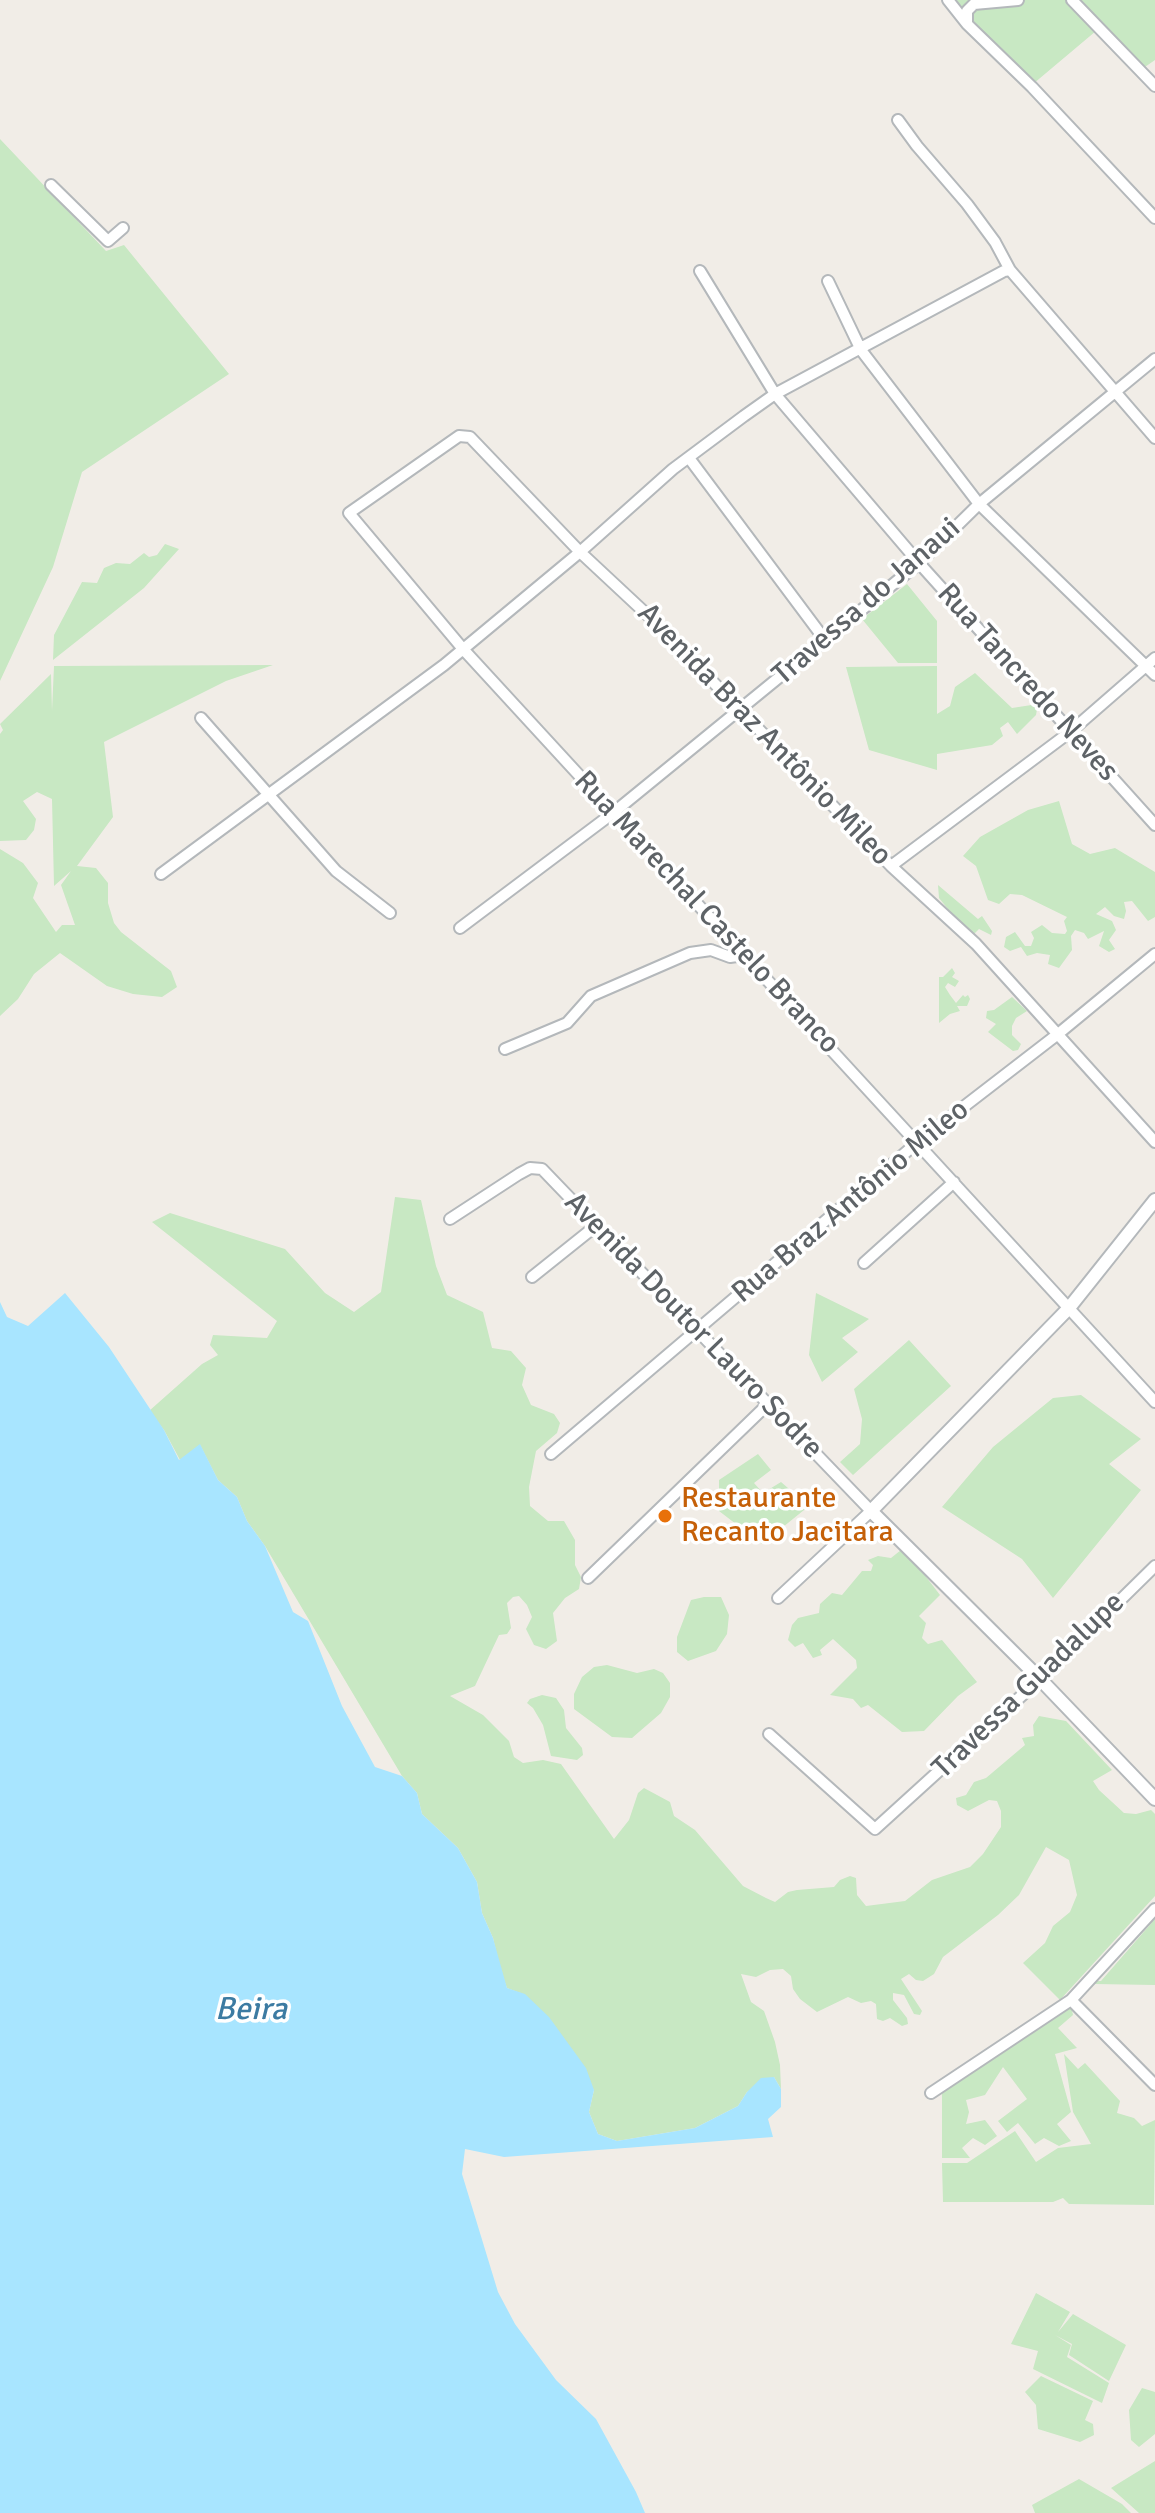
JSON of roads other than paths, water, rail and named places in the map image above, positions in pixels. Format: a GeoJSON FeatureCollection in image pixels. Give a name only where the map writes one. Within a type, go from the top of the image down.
{"type":"FeatureCollection","features":[{"type":"Feature","properties":{"kind":"street"},"geometry":{"type":"LineString","coordinates":[[948,0],[967,24],[1032,87],[1155,218]]}},
{"type":"Feature","properties":{"kind":"street"},"geometry":{"type":"LineString","coordinates":[[967,24],[967,11],[974,4],[1018,0]]}},
{"type":"Feature","properties":{"kind":"street"},"geometry":{"type":"LineString","coordinates":[[1072,0],[1155,86]]}},
{"type":"Feature","properties":{"kind":"street"},"geometry":{"type":"LineString","coordinates":[[898,120],[967,204],[995,242],[1010,270],[1155,438]]}},
{"type":"Feature","properties":{"kind":"street"},"geometry":{"type":"LineString","coordinates":[[51,185],[108,241],[123,228]]}},
{"type":"Feature","properties":{"kind":"street"},"geometry":{"type":"LineString","coordinates":[[161,874],[463,649],[689,458],[775,394],[1010,270]]}},
{"type":"Feature","properties":{"kind":"street","name":"Rua Tancredo Neves"},"geometry":{"type":"LineString","coordinates":[[700,271],[775,394],[919,563],[1155,825]]}},
{"type":"Feature","properties":{"kind":"street"},"geometry":{"type":"LineString","coordinates":[[828,281],[861,350],[979,504],[1152,666],[1070,732],[891,866]]}},
{"type":"Feature","properties":{"kind":"street","name":"Travessa do Janaui"},"geometry":{"type":"LineString","coordinates":[[460,928],[613,813],[825,640],[919,563],[979,504],[1155,359]]}},
{"type":"Feature","properties":{"kind":"street","name":"Avenida Braz Antônio Mileo"},"geometry":{"type":"LineString","coordinates":[[349,513],[459,436],[467,435],[580,552],[655,622],[891,866],[958,926],[1155,1142]]}},
{"type":"Feature","properties":{"kind":"street"},"geometry":{"type":"LineString","coordinates":[[689,458],[825,640]]}},
{"type":"Feature","properties":{"kind":"street","name":"Rua Marechal Castelo Branco"},"geometry":{"type":"LineString","coordinates":[[349,513],[463,649],[1155,1402]]}},
{"type":"Feature","properties":{"kind":"street"},"geometry":{"type":"LineString","coordinates":[[201,718],[336,871],[390,913]]}},
{"type":"Feature","properties":{"kind":"street"},"geometry":{"type":"LineString","coordinates":[[505,1049],[567,1023],[591,996],[690,953],[711,950],[730,957],[744,955]]}},
{"type":"Feature","properties":{"kind":"street","name":"Rua Braz Antônio Mileo"},"geometry":{"type":"LineString","coordinates":[[551,1454],[918,1142],[1155,954]]}},
{"type":"Feature","properties":{"kind":"street","name":"Avenida Doutor Lauro Sodre"},"geometry":{"type":"LineString","coordinates":[[450,1219],[519,1174],[537,1167],[542,1169],[871,1511],[1155,1799]]}},
{"type":"Feature","properties":{"kind":"street"},"geometry":{"type":"LineString","coordinates":[[864,1263],[954,1182]]}},
{"type":"Feature","properties":{"kind":"street"},"geometry":{"type":"LineString","coordinates":[[778,1598],[871,1511],[1069,1308],[1155,1200]]}},
{"type":"Feature","properties":{"kind":"street"},"geometry":{"type":"LineString","coordinates":[[532,1277],[597,1225]]}},
{"type":"Feature","properties":{"kind":"street"},"geometry":{"type":"LineString","coordinates":[[588,1578],[768,1404]]}},
{"type":"Feature","properties":{"kind":"street","name":"Travessa Guadalupe"},"geometry":{"type":"LineString","coordinates":[[769,1734],[875,1829],[1040,1679],[1155,1566]]}},
{"type":"Feature","properties":{"kind":"street"},"geometry":{"type":"LineString","coordinates":[[931,2093],[1071,2000],[1155,1909]]}},
{"type":"Feature","properties":{"kind":"street"},"geometry":{"type":"LineString","coordinates":[[1071,2000],[1155,2085]]}},
{"type":"Feature","properties":{"kind":"water","name":"Beira"},"geometry":{"type":"Polygon","coordinates":[[[65,1293],[109,1347],[164,1430],[179,1460],[200,1444],[218,1480],[237,1497],[247,1521],[265,1546],[293,1612],[308,1621],[342,1706],[375,1767],[402,1776],[417,1793],[422,1814],[458,1848],[477,1882],[482,1913],[493,1938],[507,1988],[525,1994],[549,2017],[586,2068],[594,2090],[589,2112],[598,2134],[617,2141],[695,2128],[738,2106],[761,2078],[774,2077],[781,2089],[781,2107],[768,2119],[773,2137],[504,2157],[465,2149],[462,2174],[498,2292],[515,2324],[556,2380],[596,2419],[645,2513],[0,2513],[0,1302],[7,1317],[28,1326],[65,1293]]]}},
{"type":"Feature","properties":{"kind":"place","name":"Restaurante Recanto Jacitara"},"geometry":{"type":"Point","coordinates":[665,1516]}}]}
